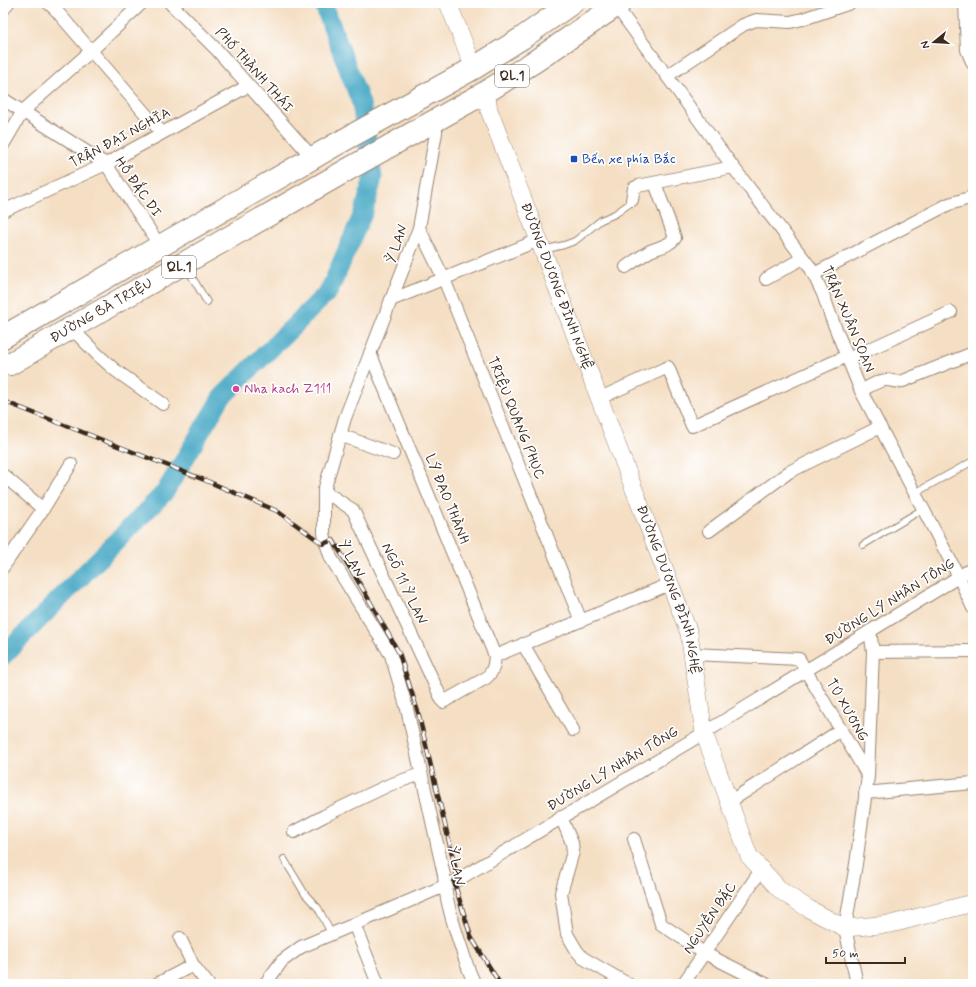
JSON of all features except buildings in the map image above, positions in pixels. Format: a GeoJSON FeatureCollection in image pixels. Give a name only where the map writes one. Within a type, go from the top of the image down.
{"type":"FeatureCollection","features":[{"type":"Feature","properties":{"kind":"highway","name":"QL.1"},"geometry":{"type":"LineString","coordinates":[[474,68],[522,38],[572,3]]}},
{"type":"Feature","properties":{"kind":"highway","name":"QL.1"},"geometry":{"type":"LineString","coordinates":[[436,120],[486,92],[537,60],[618,4]]}},
{"type":"Feature","properties":{"kind":"highway"},"geometry":{"type":"LineString","coordinates":[[474,68],[486,92]]}},
{"type":"Feature","properties":{"kind":"highway","name":"ĐƯỜNG BÀ TRIỆU"},"geometry":{"type":"LineString","coordinates":[[4,336],[313,158],[474,68]]}},
{"type":"Feature","properties":{"kind":"highway","name":"ĐƯỜNG BÀ TRIỆU"},"geometry":{"type":"LineString","coordinates":[[5,365],[436,120]]}},
{"type":"Feature","properties":{"kind":"highway","name":"QL.1"},"geometry":{"type":"LineString","coordinates":[[4,336],[42,345]]}},
{"type":"Feature","properties":{"kind":"main road"},"geometry":{"type":"LineString","coordinates":[[448,3],[474,68]]}},
{"type":"Feature","properties":{"kind":"main road","name":"ĐƯỜNG DƯƠNG ĐÌNH NGHỆ"},"geometry":{"type":"LineString","coordinates":[[486,92],[489,110],[689,633],[704,732],[749,856],[781,891],[809,910],[845,928]]}},
{"type":"Feature","properties":{"kind":"main road"},"geometry":{"type":"LineString","coordinates":[[845,928],[892,924],[973,903]]}},
{"type":"Feature","properties":{"kind":"street"},"geometry":{"type":"LineString","coordinates":[[3,10],[8,3]]}},
{"type":"Feature","properties":{"kind":"street"},"geometry":{"type":"LineString","coordinates":[[48,3],[55,9],[162,133]]}},
{"type":"Feature","properties":{"kind":"street"},"geometry":{"type":"LineString","coordinates":[[3,145],[23,111],[91,51],[142,3]]}},
{"type":"Feature","properties":{"kind":"street","name":"PHỐ THÀNH THÁI"},"geometry":{"type":"LineString","coordinates":[[170,3],[217,50],[313,158]]}},
{"type":"Feature","properties":{"kind":"street"},"geometry":{"type":"LineString","coordinates":[[667,76],[743,25],[756,20],[790,22],[850,3]]}},
{"type":"Feature","properties":{"kind":"street","name":"TRẦN XUÂN SOẠN"},"geometry":{"type":"LineString","coordinates":[[618,4],[667,76],[733,167],[814,274],[861,391],[959,577],[973,608]]}},
{"type":"Feature","properties":{"kind":"street"},"geometry":{"type":"LineString","coordinates":[[968,7],[966,50],[973,64]]}},
{"type":"Feature","properties":{"kind":"street","name":"TRẦN ĐẠI NGHĨA"},"geometry":{"type":"LineString","coordinates":[[3,211],[106,164],[248,86]]}},
{"type":"Feature","properties":{"kind":"street","name":"HỒ ĐẮC DI"},"geometry":{"type":"LineString","coordinates":[[3,100],[23,111],[106,164],[160,246]]}},
{"type":"Feature","properties":{"kind":"street","name":"Ỷ LAN"},"geometry":{"type":"LineString","coordinates":[[436,120],[436,133],[419,228],[344,418],[324,491],[326,543],[331,558],[391,655],[407,709],[444,875],[444,886],[456,932],[470,975],[475,984]]}},
{"type":"Feature","properties":{"kind":"street"},"geometry":{"type":"LineString","coordinates":[[632,200],[634,188],[733,167]]}},
{"type":"Feature","properties":{"kind":"street"},"geometry":{"type":"LineString","coordinates":[[626,267],[652,250],[672,242],[675,238],[655,183]]}},
{"type":"Feature","properties":{"kind":"street"},"geometry":{"type":"LineString","coordinates":[[814,274],[949,204],[973,197]]}},
{"type":"Feature","properties":{"kind":"street","name":"TRIỆU QUANG PHỤC"},"geometry":{"type":"LineString","coordinates":[[419,228],[444,279],[581,621]]}},
{"type":"Feature","properties":{"kind":"street"},"geometry":{"type":"LineString","coordinates":[[391,300],[444,279],[541,245]]}},
{"type":"Feature","properties":{"kind":"street"},"geometry":{"type":"LineString","coordinates":[[766,279],[803,258]]}},
{"type":"Feature","properties":{"kind":"street"},"geometry":{"type":"LineString","coordinates":[[600,398],[668,367],[692,426],[951,312]]}},
{"type":"Feature","properties":{"kind":"street"},"geometry":{"type":"LineString","coordinates":[[71,328],[115,370],[163,404]]}},
{"type":"Feature","properties":{"kind":"street","name":"LÝ ĐẠO THÀNH"},"geometry":{"type":"LineString","coordinates":[[370,353],[495,656]]}},
{"type":"Feature","properties":{"kind":"street"},"geometry":{"type":"LineString","coordinates":[[861,391],[886,380],[896,383],[903,381],[973,353]]}},
{"type":"Feature","properties":{"kind":"street"},"geometry":{"type":"LineString","coordinates":[[709,530],[789,472],[880,427]]}},
{"type":"Feature","properties":{"kind":"street"},"geometry":{"type":"LineString","coordinates":[[340,436],[393,454]]}},
{"type":"Feature","properties":{"kind":"street"},"geometry":{"type":"LineString","coordinates":[[3,567],[43,509],[71,464]]}},
{"type":"Feature","properties":{"kind":"street"},"geometry":{"type":"LineString","coordinates":[[3,475],[43,509]]}},
{"type":"Feature","properties":{"kind":"street","name":"NGÕ 11 Ỷ LAN"},"geometry":{"type":"LineString","coordinates":[[324,491],[353,510],[443,702],[486,678],[492,673],[495,656]]}},
{"type":"Feature","properties":{"kind":"street","name":"ĐƯỜNG LÝ NHÂN TÔNG"},"geometry":{"type":"LineString","coordinates":[[264,984],[282,961],[301,946],[444,886],[704,732],[973,568]]}},
{"type":"Feature","properties":{"kind":"street"},"geometry":{"type":"LineString","coordinates":[[495,656],[670,584]]}},
{"type":"Feature","properties":{"kind":"street"},"geometry":{"type":"LineString","coordinates":[[857,984],[845,928],[856,864],[868,776],[873,652],[870,631]]}},
{"type":"Feature","properties":{"kind":"street"},"geometry":{"type":"LineString","coordinates":[[523,644],[573,730]]}},
{"type":"Feature","properties":{"kind":"street"},"geometry":{"type":"LineString","coordinates":[[873,652],[973,651]]}},
{"type":"Feature","properties":{"kind":"street","name":"TÚ XƯƠNG"},"geometry":{"type":"LineString","coordinates":[[692,654],[799,659],[807,670],[868,776]]}},
{"type":"Feature","properties":{"kind":"street"},"geometry":{"type":"LineString","coordinates":[[729,802],[841,730]]}},
{"type":"Feature","properties":{"kind":"street"},"geometry":{"type":"LineString","coordinates":[[294,832],[389,785],[421,774]]}},
{"type":"Feature","properties":{"kind":"street"},"geometry":{"type":"LineString","coordinates":[[866,793],[973,783]]}},
{"type":"Feature","properties":{"kind":"street"},"geometry":{"type":"LineString","coordinates":[[562,817],[572,844],[573,852],[561,893],[567,934],[583,958],[628,984]]}},
{"type":"Feature","properties":{"kind":"street"},"geometry":{"type":"LineString","coordinates":[[634,839],[661,924],[704,953],[766,984]]}},
{"type":"Feature","properties":{"kind":"street","name":"NGUYỄN BẶC"},"geometry":{"type":"LineString","coordinates":[[683,984],[761,870]]}},
{"type":"Feature","properties":{"kind":"street"},"geometry":{"type":"LineString","coordinates":[[354,924],[378,984]]}},
{"type":"Feature","properties":{"kind":"street"},"geometry":{"type":"LineString","coordinates":[[180,938],[192,965],[208,984]]}},
{"type":"Feature","properties":{"kind":"street"},"geometry":{"type":"LineString","coordinates":[[157,984],[192,965]]}},
{"type":"Feature","properties":{"kind":"lane"},"geometry":{"type":"LineString","coordinates":[[541,245],[564,245],[575,241],[601,220],[615,214],[632,200]]}},
{"type":"Feature","properties":{"kind":"lane"},"geometry":{"type":"LineString","coordinates":[[184,264],[207,302]]}},
{"type":"Feature","properties":{"kind":"lane"},"geometry":{"type":"LineString","coordinates":[[915,493],[973,461]]}},
{"type":"Feature","properties":{"kind":"lane"},"geometry":{"type":"LineString","coordinates":[[863,545],[923,509]]}},
{"type":"Feature","properties":{"kind":"lane"},"geometry":{"type":"LineString","coordinates":[[284,859],[305,894],[318,908],[331,933]]}},
{"type":"Feature","properties":{"kind":"waterway"},"geometry":{"type":"LineString","coordinates":[[3,656],[165,492],[221,398],[329,291],[364,211],[373,178],[361,103],[323,3]]}},
{"type":"Feature","properties":{"kind":"railway"},"geometry":{"type":"LineString","coordinates":[[3,401],[207,481],[277,511],[323,544],[333,540],[399,653],[418,712],[457,875],[454,882],[471,937],[500,984]]}},
{"type":"Feature","properties":{"kind":"place","name":"Bến xe phía Bắc"},"geometry":{"type":"Point","coordinates":[574,159]}},
{"type":"Feature","properties":{"kind":"place","name":"Nha kach Z111"},"geometry":{"type":"Point","coordinates":[236,389]}}]}
